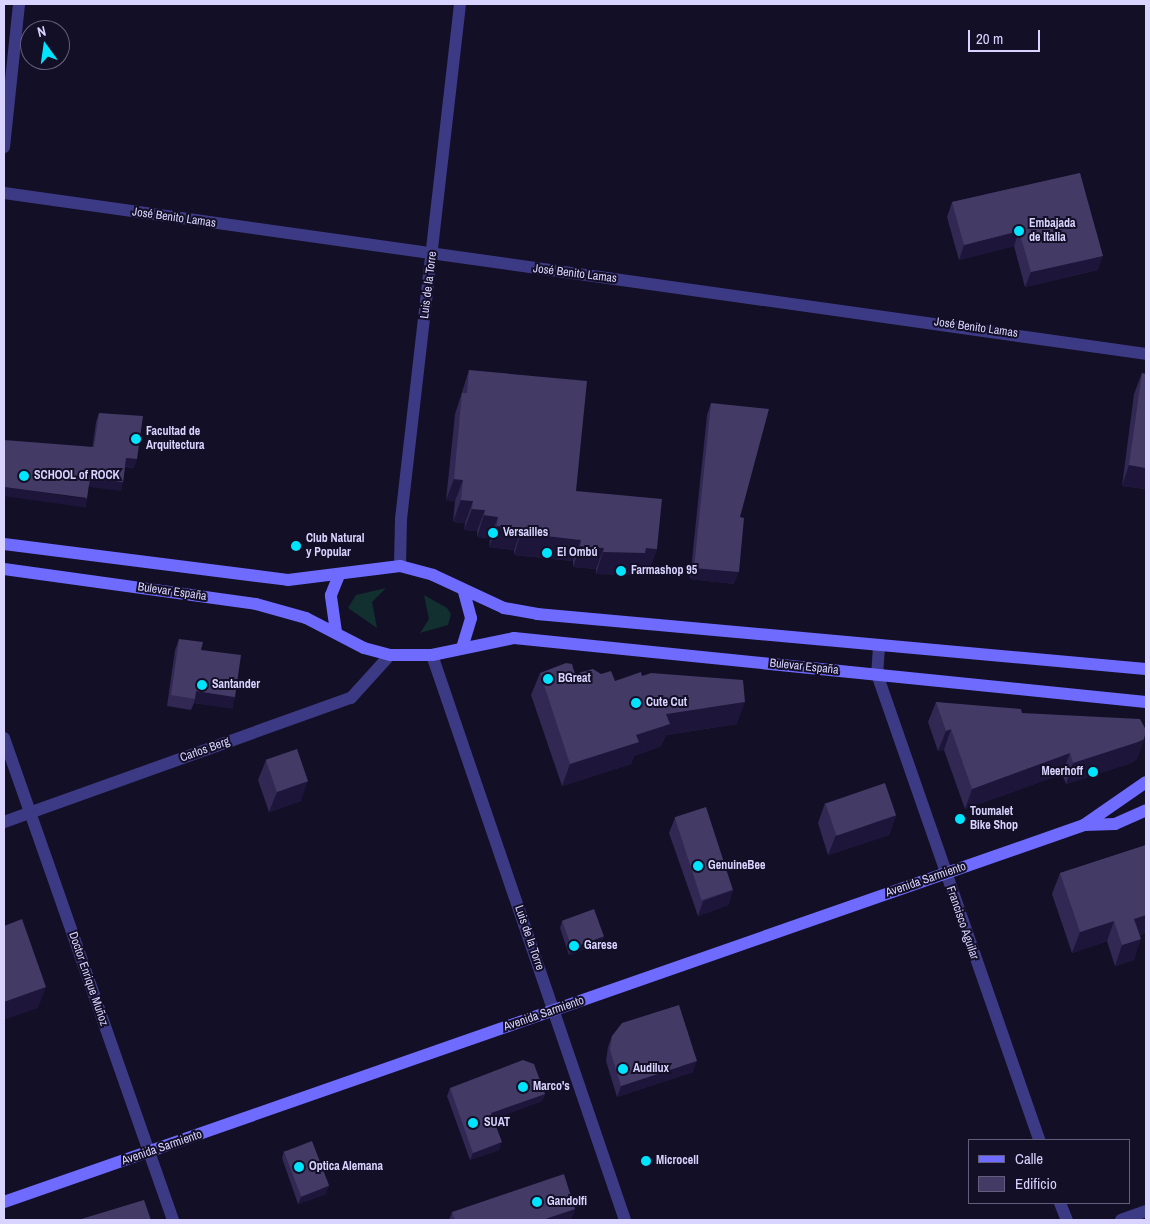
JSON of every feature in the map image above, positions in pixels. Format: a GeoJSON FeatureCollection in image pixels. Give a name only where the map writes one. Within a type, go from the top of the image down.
{"type":"FeatureCollection","features":[{"type":"Feature","properties":{"kind":"main road","name":"Bulevar España"},"geometry":{"type":"LineString","coordinates":[[4,544],[253,578],[288,580],[400,566],[504,608],[537,614],[879,647],[1146,669]]}},
{"type":"Feature","properties":{"kind":"main road","name":"Bulevar España"},"geometry":{"type":"LineString","coordinates":[[4,569],[256,604],[336,632],[364,648],[390,655],[432,655],[514,638],[1146,702]]}},
{"type":"Feature","properties":{"kind":"main road"},"geometry":{"type":"LineString","coordinates":[[336,632],[331,595],[339,575]]}},
{"type":"Feature","properties":{"kind":"main road"},"geometry":{"type":"LineString","coordinates":[[462,648],[471,618],[464,591]]}},
{"type":"Feature","properties":{"kind":"main road","name":"Avenida Sarmiento"},"geometry":{"type":"LineString","coordinates":[[4,1202],[1084,825],[1146,782]]}},
{"type":"Feature","properties":{"kind":"main road","name":"Avenida Sarmiento"},"geometry":{"type":"LineString","coordinates":[[1084,825],[1115,824],[1146,810]]}},
{"type":"Feature","properties":{"kind":"street"},"geometry":{"type":"LineString","coordinates":[[4,147],[19,4]]}},
{"type":"Feature","properties":{"kind":"street","name":"Luis de la Torre"},"geometry":{"type":"LineString","coordinates":[[400,566],[401,519],[460,4]]}},
{"type":"Feature","properties":{"kind":"street","name":"José Benito Lamas"},"geometry":{"type":"LineString","coordinates":[[4,192],[432,256],[1146,354]]}},
{"type":"Feature","properties":{"kind":"street","name":"Francisco Aguilar"},"geometry":{"type":"LineString","coordinates":[[879,647],[877,674],[1038,1139]]}},
{"type":"Feature","properties":{"kind":"street","name":"Carlos Berg"},"geometry":{"type":"LineString","coordinates":[[4,822],[351,698],[390,655]]}},
{"type":"Feature","properties":{"kind":"street","name":"Luis de la Torre"},"geometry":{"type":"LineString","coordinates":[[432,655],[625,1220]]}},
{"type":"Feature","properties":{"kind":"street","name":"Doctor Enrique Muñoz"},"geometry":{"type":"LineString","coordinates":[[4,738],[173,1220]]}},
{"type":"Feature","properties":{"kind":"street"},"geometry":{"type":"LineString","coordinates":[[1060,1204],[1067,1220]]}},
{"type":"Feature","properties":{"kind":"street"},"geometry":{"type":"LineString","coordinates":[[1121,1220],[1146,1211]]}},
{"type":"Feature","properties":{"kind":"green space"},"geometry":{"type":"Polygon","coordinates":[[[386,588],[372,602],[377,628],[348,608],[356,595],[386,588]]]}},
{"type":"Feature","properties":{"kind":"green space"},"geometry":{"type":"Polygon","coordinates":[[[424,595],[447,608],[451,614],[448,625],[420,633],[429,619],[424,595]]]}},
{"type":"Feature","properties":{"kind":"building","name":"Embajada de Italia"},"geometry":{"type":"Polygon","coordinates":[[[1080,173],[1103,256],[1031,272],[1019,231],[964,245],[952,202],[1080,173]]]}},
{"type":"Feature","properties":{"kind":"building"},"geometry":{"type":"Polygon","coordinates":[[[469,370],[587,381],[576,491],[662,499],[657,549],[646,548],[645,553],[603,552],[604,548],[580,546],[581,540],[521,533],[522,528],[497,526],[498,517],[484,515],[485,510],[472,509],[473,501],[461,500],[463,480],[454,479],[462,393],[467,393],[469,370]]]}},
{"type":"Feature","properties":{"kind":"building"},"geometry":{"type":"Polygon","coordinates":[[[1142,373],[1146,374],[1146,468],[1129,465],[1142,373]]]}},
{"type":"Feature","properties":{"kind":"building"},"geometry":{"type":"Polygon","coordinates":[[[711,403],[769,409],[740,517],[744,518],[739,572],[694,568],[711,403]]]}},
{"type":"Feature","properties":{"kind":"building"},"geometry":{"type":"Polygon","coordinates":[[[99,413],[143,416],[137,459],[126,458],[123,482],[90,478],[87,498],[4,487],[4,440],[94,447],[99,413]]]}},
{"type":"Feature","properties":{"kind":"building","name":"Santander"},"geometry":{"type":"Polygon","coordinates":[[[179,639],[203,642],[201,650],[241,655],[235,697],[196,691],[195,699],[171,695],[179,639]]]}},
{"type":"Feature","properties":{"kind":"building"},"geometry":{"type":"Polygon","coordinates":[[[566,663],[572,664],[575,674],[593,669],[601,674],[611,671],[615,681],[641,672],[642,676],[651,673],[743,680],[745,702],[666,714],[670,724],[636,735],[639,742],[570,764],[540,673],[566,663]]]}},
{"type":"Feature","properties":{"kind":"building"},"geometry":{"type":"Polygon","coordinates":[[[936,702],[1021,709],[1022,713],[1140,719],[1146,730],[1144,739],[1138,742],[1073,763],[1070,753],[972,789],[951,729],[946,731],[936,702]]]}},
{"type":"Feature","properties":{"kind":"building"},"geometry":{"type":"Polygon","coordinates":[[[297,749],[308,781],[277,792],[266,760],[297,749]]]}},
{"type":"Feature","properties":{"kind":"building"},"geometry":{"type":"Polygon","coordinates":[[[885,783],[896,815],[837,836],[825,804],[885,783]]]}},
{"type":"Feature","properties":{"kind":"building","name":"GenuineBee"},"geometry":{"type":"Polygon","coordinates":[[[706,807],[733,890],[701,900],[675,817],[706,807]]]}},
{"type":"Feature","properties":{"kind":"building"},"geometry":{"type":"Polygon","coordinates":[[[1146,845],[1146,915],[1134,919],[1141,939],[1122,945],[1114,921],[1080,932],[1060,873],[1146,845]]]}},
{"type":"Feature","properties":{"kind":"building"},"geometry":{"type":"Polygon","coordinates":[[[594,909],[604,936],[572,948],[562,921],[594,909]]]}},
{"type":"Feature","properties":{"kind":"building"},"geometry":{"type":"Polygon","coordinates":[[[22,919],[46,987],[4,1002],[4,926],[22,919]]]}},
{"type":"Feature","properties":{"kind":"building"},"geometry":{"type":"Polygon","coordinates":[[[679,1005],[697,1061],[621,1086],[610,1050],[612,1036],[622,1023],[679,1005]]]}},
{"type":"Feature","properties":{"kind":"building"},"geometry":{"type":"Polygon","coordinates":[[[523,1060],[534,1064],[545,1094],[491,1113],[502,1142],[473,1153],[450,1088],[523,1060]]]}},
{"type":"Feature","properties":{"kind":"building"},"geometry":{"type":"Polygon","coordinates":[[[312,1141],[329,1186],[301,1197],[284,1152],[312,1141]]]}},
{"type":"Feature","properties":{"kind":"building"},"geometry":{"type":"Polygon","coordinates":[[[564,1174],[575,1209],[542,1220],[455,1220],[452,1212],[564,1174]]]}},
{"type":"Feature","properties":{"kind":"building"},"geometry":{"type":"Polygon","coordinates":[[[144,1200],[151,1220],[78,1220],[144,1200]]]}},
{"type":"Feature","properties":{"kind":"place","name":"Embajada de Italia"},"geometry":{"type":"Point","coordinates":[1019,231]}},
{"type":"Feature","properties":{"kind":"place","name":"Facultad de Arquitectura"},"geometry":{"type":"Point","coordinates":[136,439]}},
{"type":"Feature","properties":{"kind":"place","name":"SCHOOL of ROCK"},"geometry":{"type":"Point","coordinates":[24,476]}},
{"type":"Feature","properties":{"kind":"place","name":"Versailles"},"geometry":{"type":"Point","coordinates":[493,533]}},
{"type":"Feature","properties":{"kind":"place","name":"Club Natural y Popular"},"geometry":{"type":"Point","coordinates":[296,546]}},
{"type":"Feature","properties":{"kind":"place","name":"El Ombú"},"geometry":{"type":"Point","coordinates":[547,553]}},
{"type":"Feature","properties":{"kind":"place","name":"Farmashop 95"},"geometry":{"type":"Point","coordinates":[621,571]}},
{"type":"Feature","properties":{"kind":"place","name":"BGreat"},"geometry":{"type":"Point","coordinates":[548,679]}},
{"type":"Feature","properties":{"kind":"place","name":"Santander"},"geometry":{"type":"Point","coordinates":[202,685]}},
{"type":"Feature","properties":{"kind":"place","name":"Cute Cut"},"geometry":{"type":"Point","coordinates":[636,703]}},
{"type":"Feature","properties":{"kind":"place","name":"Meerhoff"},"geometry":{"type":"Point","coordinates":[1093,772]}},
{"type":"Feature","properties":{"kind":"place","name":"Toumalet Bike Shop"},"geometry":{"type":"Point","coordinates":[960,819]}},
{"type":"Feature","properties":{"kind":"place","name":"GenuineBee"},"geometry":{"type":"Point","coordinates":[698,866]}},
{"type":"Feature","properties":{"kind":"place","name":"Garese"},"geometry":{"type":"Point","coordinates":[574,946]}},
{"type":"Feature","properties":{"kind":"place","name":"Audilux"},"geometry":{"type":"Point","coordinates":[623,1069]}},
{"type":"Feature","properties":{"kind":"place","name":"Marco's"},"geometry":{"type":"Point","coordinates":[523,1087]}},
{"type":"Feature","properties":{"kind":"place","name":"SUAT"},"geometry":{"type":"Point","coordinates":[473,1123]}},
{"type":"Feature","properties":{"kind":"place","name":"Microcell"},"geometry":{"type":"Point","coordinates":[646,1161]}},
{"type":"Feature","properties":{"kind":"place","name":"Optica Alemana"},"geometry":{"type":"Point","coordinates":[299,1167]}},
{"type":"Feature","properties":{"kind":"place","name":"Gandolfi"},"geometry":{"type":"Point","coordinates":[537,1202]}}]}
